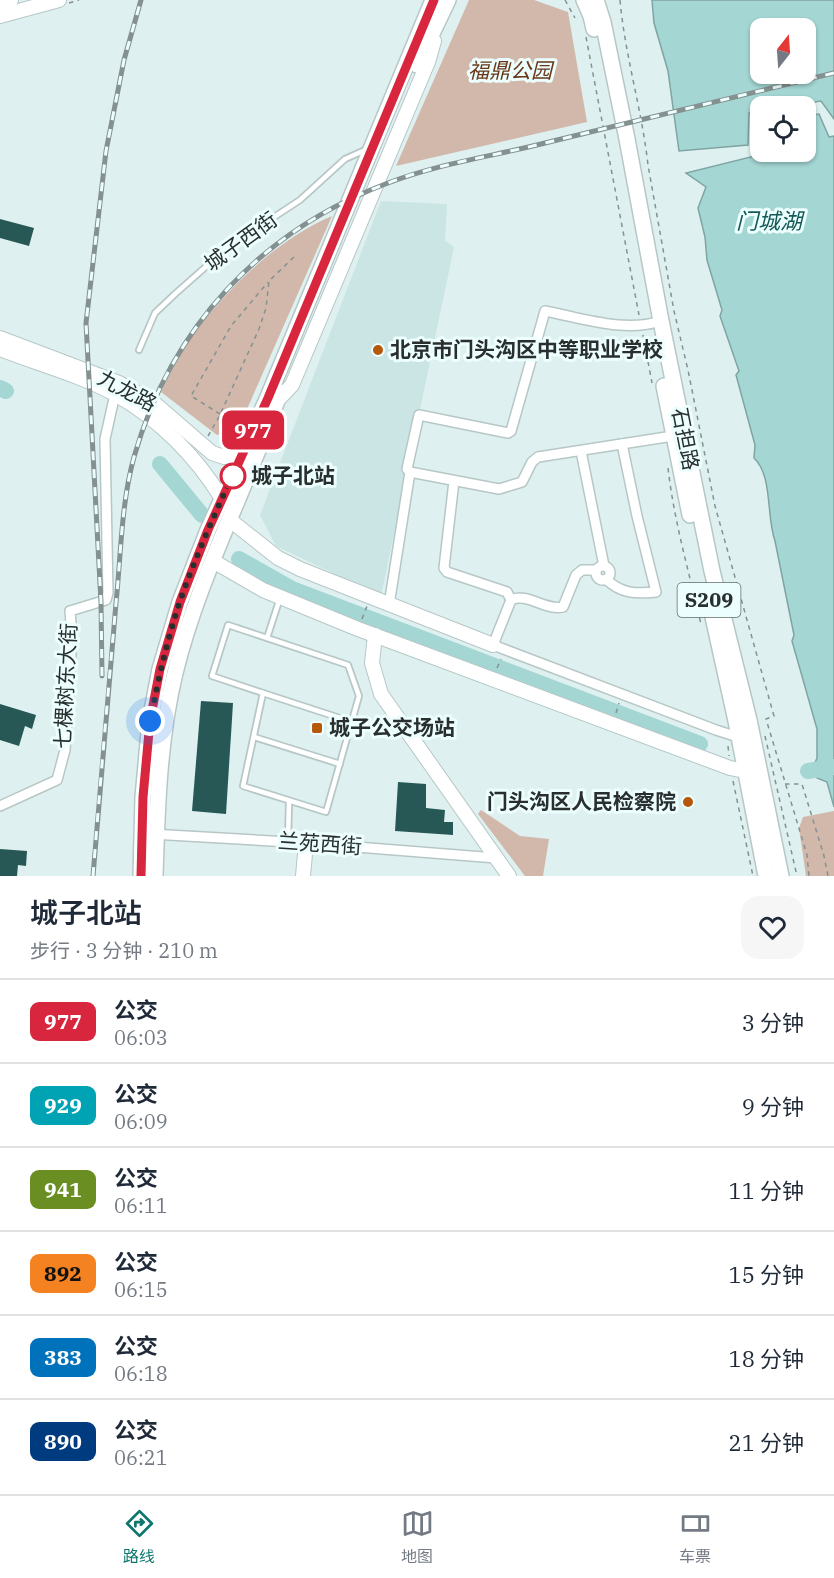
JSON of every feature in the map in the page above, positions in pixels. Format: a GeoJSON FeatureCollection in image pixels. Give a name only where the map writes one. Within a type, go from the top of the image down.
{"type":"FeatureCollection","features":[{"type":"Feature","properties":{"kind":"main road","name":"石担路"},"geometry":{"type":"LineString","coordinates":[[584,0],[591,16],[746,739],[766,876]]}},
{"type":"Feature","properties":{"kind":"main road","name":"石担路"},"geometry":{"type":"LineString","coordinates":[[596,0],[615,80],[673,436],[746,739]]}},
{"type":"Feature","properties":{"kind":"main road"},"geometry":{"type":"LineString","coordinates":[[141,876],[175,673],[194,607],[230,520],[272,399],[439,5]]}},
{"type":"Feature","properties":{"kind":"main road"},"geometry":{"type":"LineString","coordinates":[[155,876],[143,797],[150,721],[160,669],[180,602],[222,499],[272,399]]}},
{"type":"Feature","properties":{"kind":"main road","name":"石担路"},"geometry":{"type":"LineString","coordinates":[[751,773],[781,876]]}},
{"type":"Feature","properties":{"kind":"street"},"geometry":{"type":"LineString","coordinates":[[0,3],[11,0]]}},
{"type":"Feature","properties":{"kind":"street"},"geometry":{"type":"LineString","coordinates":[[0,16],[59,0]]}},
{"type":"Feature","properties":{"kind":"street"},"geometry":{"type":"LineString","coordinates":[[272,399],[268,380],[363,151],[407,48],[439,5]]}},
{"type":"Feature","properties":{"kind":"street"},"geometry":{"type":"LineString","coordinates":[[389,605],[410,472],[407,469],[419,415],[508,434],[511,431],[545,311],[614,325],[656,323]]}},
{"type":"Feature","properties":{"kind":"street","name":"九龙路"},"geometry":{"type":"LineString","coordinates":[[0,338],[119,383],[153,402],[212,453],[224,458],[242,455]]}},
{"type":"Feature","properties":{"kind":"street","name":"九龙路"},"geometry":{"type":"LineString","coordinates":[[0,349],[115,394],[148,416],[205,472],[222,499]]}},
{"type":"Feature","properties":{"kind":"street","name":"七棵树东大街"},"geometry":{"type":"LineString","coordinates":[[0,806],[57,780],[65,750],[72,637],[70,611],[106,600],[108,593],[105,440],[115,394]]}},
{"type":"Feature","properties":{"kind":"street"},"geometry":{"type":"LineString","coordinates":[[410,472],[499,489],[522,482],[532,462],[538,457],[673,436]]}},
{"type":"Feature","properties":{"kind":"street"},"geometry":{"type":"LineString","coordinates":[[511,600],[522,598],[554,609],[563,607],[576,575],[582,570],[600,568],[609,568],[610,573],[606,579],[621,590],[633,594],[656,592],[622,444]]}},
{"type":"Feature","properties":{"kind":"street"},"geometry":{"type":"LineString","coordinates":[[582,451],[600,568]]}},
{"type":"Feature","properties":{"kind":"street"},"geometry":{"type":"LineString","coordinates":[[454,481],[444,568],[447,572],[507,592],[511,600],[499,647]]}},
{"type":"Feature","properties":{"kind":"street"},"geometry":{"type":"LineString","coordinates":[[230,520],[278,558],[300,569],[716,730],[746,739]]}},
{"type":"Feature","properties":{"kind":"street"},"geometry":{"type":"LineString","coordinates":[[213,561],[263,591],[358,629],[730,768],[751,773]]}},
{"type":"Feature","properties":{"kind":"street"},"geometry":{"type":"LineString","coordinates":[[375,635],[372,663],[381,694],[509,876]]}},
{"type":"Feature","properties":{"kind":"street","name":"兰苑西街"},"geometry":{"type":"LineString","coordinates":[[149,833],[496,858]]}},
{"type":"Feature","properties":{"kind":"street"},"geometry":{"type":"LineString","coordinates":[[303,876],[306,843]]}},
{"type":"Feature","properties":{"kind":"lane","name":"城子西街"},"geometry":{"type":"LineString","coordinates":[[139,350],[155,313],[184,286],[227,248],[300,200],[345,159],[363,151]]}},
{"type":"Feature","properties":{"kind":"lane"},"geometry":{"type":"LineString","coordinates":[[267,638],[280,597]]}},
{"type":"Feature","properties":{"kind":"lane"},"geometry":{"type":"LineString","coordinates":[[263,693],[243,786],[289,801],[326,812],[352,722],[359,696],[348,665],[228,625],[212,676],[352,722]]}},
{"type":"Feature","properties":{"kind":"lane"},"geometry":{"type":"LineString","coordinates":[[254,737],[340,764]]}},
{"type":"Feature","properties":{"kind":"lane"},"geometry":{"type":"LineString","coordinates":[[288,842],[289,801]]}},
{"type":"Feature","properties":{"kind":"path"},"geometry":{"type":"LineString","coordinates":[[565,0],[575,18]]}},
{"type":"Feature","properties":{"kind":"path"},"geometry":{"type":"LineString","coordinates":[[620,0],[626,47],[674,311],[715,506],[771,704],[774,716],[766,718],[807,855],[809,876]]}},
{"type":"Feature","properties":{"kind":"path"},"geometry":{"type":"LineString","coordinates":[[220,415],[191,396],[231,326],[269,281],[294,257]]}},
{"type":"Feature","properties":{"kind":"path"},"geometry":{"type":"LineString","coordinates":[[203,444],[220,415],[260,329],[266,308],[269,281]]}},
{"type":"Feature","properties":{"kind":"path"},"geometry":{"type":"LineString","coordinates":[[358,629],[370,597]]}},
{"type":"Feature","properties":{"kind":"path"},"geometry":{"type":"LineString","coordinates":[[493,679],[499,647]]}},
{"type":"Feature","properties":{"kind":"path"},"geometry":{"type":"LineString","coordinates":[[612,723],[622,694]]}},
{"type":"Feature","properties":{"kind":"path"},"geometry":{"type":"LineString","coordinates":[[785,784],[802,784],[828,876]]}},
{"type":"Feature","properties":{"kind":"shaded area","name":"北京市门头沟区中等职业学校"},"geometry":{"type":"Polygon","coordinates":[[[381,201],[447,204],[445,241],[454,247],[381,596],[276,546],[260,515],[381,201]]]}},
{"type":"Feature","properties":{"kind":"green space","name":"福鼎公园"},"geometry":{"type":"Polygon","coordinates":[[[469,0],[534,0],[568,12],[587,122],[396,166],[469,0]]]}},
{"type":"Feature","properties":{"kind":"green space"},"geometry":{"type":"Polygon","coordinates":[[[332,216],[237,432],[217,435],[161,392],[174,367],[198,328],[242,279],[294,236],[332,216]]]}},
{"type":"Feature","properties":{"kind":"green space"},"geometry":{"type":"Polygon","coordinates":[[[481,810],[520,836],[549,839],[543,876],[525,876],[478,814],[481,810]]]}},
{"type":"Feature","properties":{"kind":"green space"},"geometry":{"type":"Polygon","coordinates":[[[834,811],[834,876],[806,876],[799,828],[803,817],[834,811]]]}},
{"type":"Feature","properties":{"kind":"water"},"geometry":{"type":"Polygon","coordinates":[[[652,0],[834,0],[834,119],[821,101],[816,102],[816,96],[750,96],[748,145],[679,151],[668,71],[654,23],[652,0]]]}},
{"type":"Feature","properties":{"kind":"water","name":"门城湖"},"geometry":{"type":"Polygon","coordinates":[[[816,114],[819,114],[829,137],[834,136],[834,807],[827,782],[817,778],[814,765],[817,758],[817,729],[792,641],[794,635],[772,531],[767,486],[760,466],[754,458],[755,445],[736,375],[739,371],[720,316],[722,310],[707,260],[705,237],[698,208],[706,187],[686,173],[750,157],[750,162],[816,162],[816,114]]]}},
{"type":"Feature","properties":{"kind":"building"},"geometry":{"type":"Polygon","coordinates":[[[0,219],[34,228],[29,246],[0,238],[0,219]]]}},
{"type":"Feature","properties":{"kind":"building"},"geometry":{"type":"Polygon","coordinates":[[[201,701],[233,703],[226,814],[192,811],[201,701]]]}},
{"type":"Feature","properties":{"kind":"building"},"geometry":{"type":"Polygon","coordinates":[[[0,704],[36,715],[32,729],[25,726],[19,746],[0,740],[0,704]]]}},
{"type":"Feature","properties":{"kind":"building"},"geometry":{"type":"Polygon","coordinates":[[[398,782],[426,784],[426,808],[445,810],[444,822],[453,822],[453,835],[395,831],[398,782]]]}},
{"type":"Feature","properties":{"kind":"building"},"geometry":{"type":"Polygon","coordinates":[[[0,849],[27,851],[26,866],[18,865],[17,876],[0,876],[0,849]]]}},
{"type":"Feature","properties":{"kind":"waterway"},"geometry":{"type":"LineString","coordinates":[[0,388],[6,391]]}},
{"type":"Feature","properties":{"kind":"waterway"},"geometry":{"type":"LineString","coordinates":[[160,464],[202,515]]}},
{"type":"Feature","properties":{"kind":"waterway"},"geometry":{"type":"LineString","coordinates":[[239,559],[292,589],[700,744]]}},
{"type":"Feature","properties":{"kind":"waterway"},"geometry":{"type":"LineString","coordinates":[[808,771],[834,767]]}},
{"type":"Feature","properties":{"kind":"railway"},"geometry":{"type":"LineString","coordinates":[[102,676],[101,602],[86,323],[106,151],[124,60],[141,0]]}},
{"type":"Feature","properties":{"kind":"railway"},"geometry":{"type":"LineString","coordinates":[[93,876],[122,530],[126,493],[134,457],[150,410],[172,366],[197,326],[228,289],[262,256],[300,227],[342,203],[388,183],[448,165],[834,73]]}},
{"type":"Feature","properties":{"kind":"bus line","name":"977"},"geometry":{"type":"LineString","coordinates":[[141,876],[143,797],[150,721],[160,669],[180,602],[208,530],[268,398],[434,0]]}},
{"type":"Feature","properties":{"kind":"place","name":"北京市门头沟区中等职业学校"},"geometry":{"type":"Point","coordinates":[378,350]}},
{"type":"Feature","properties":{"kind":"place","name":"城子北站"},"geometry":{"type":"Point","coordinates":[233,476]}},
{"type":"Feature","properties":{"kind":"place","name":"城子公交场站"},"geometry":{"type":"Point","coordinates":[317,728]}},
{"type":"Feature","properties":{"kind":"place","name":"门头沟区人民检察院"},"geometry":{"type":"Point","coordinates":[688,802]}},
{"type":"Feature","properties":{"kind":"route"},"geometry":{"type":"LineString","coordinates":[[150,721],[160,669],[180,602],[208,530],[235,470],[233,476]]}}]}
